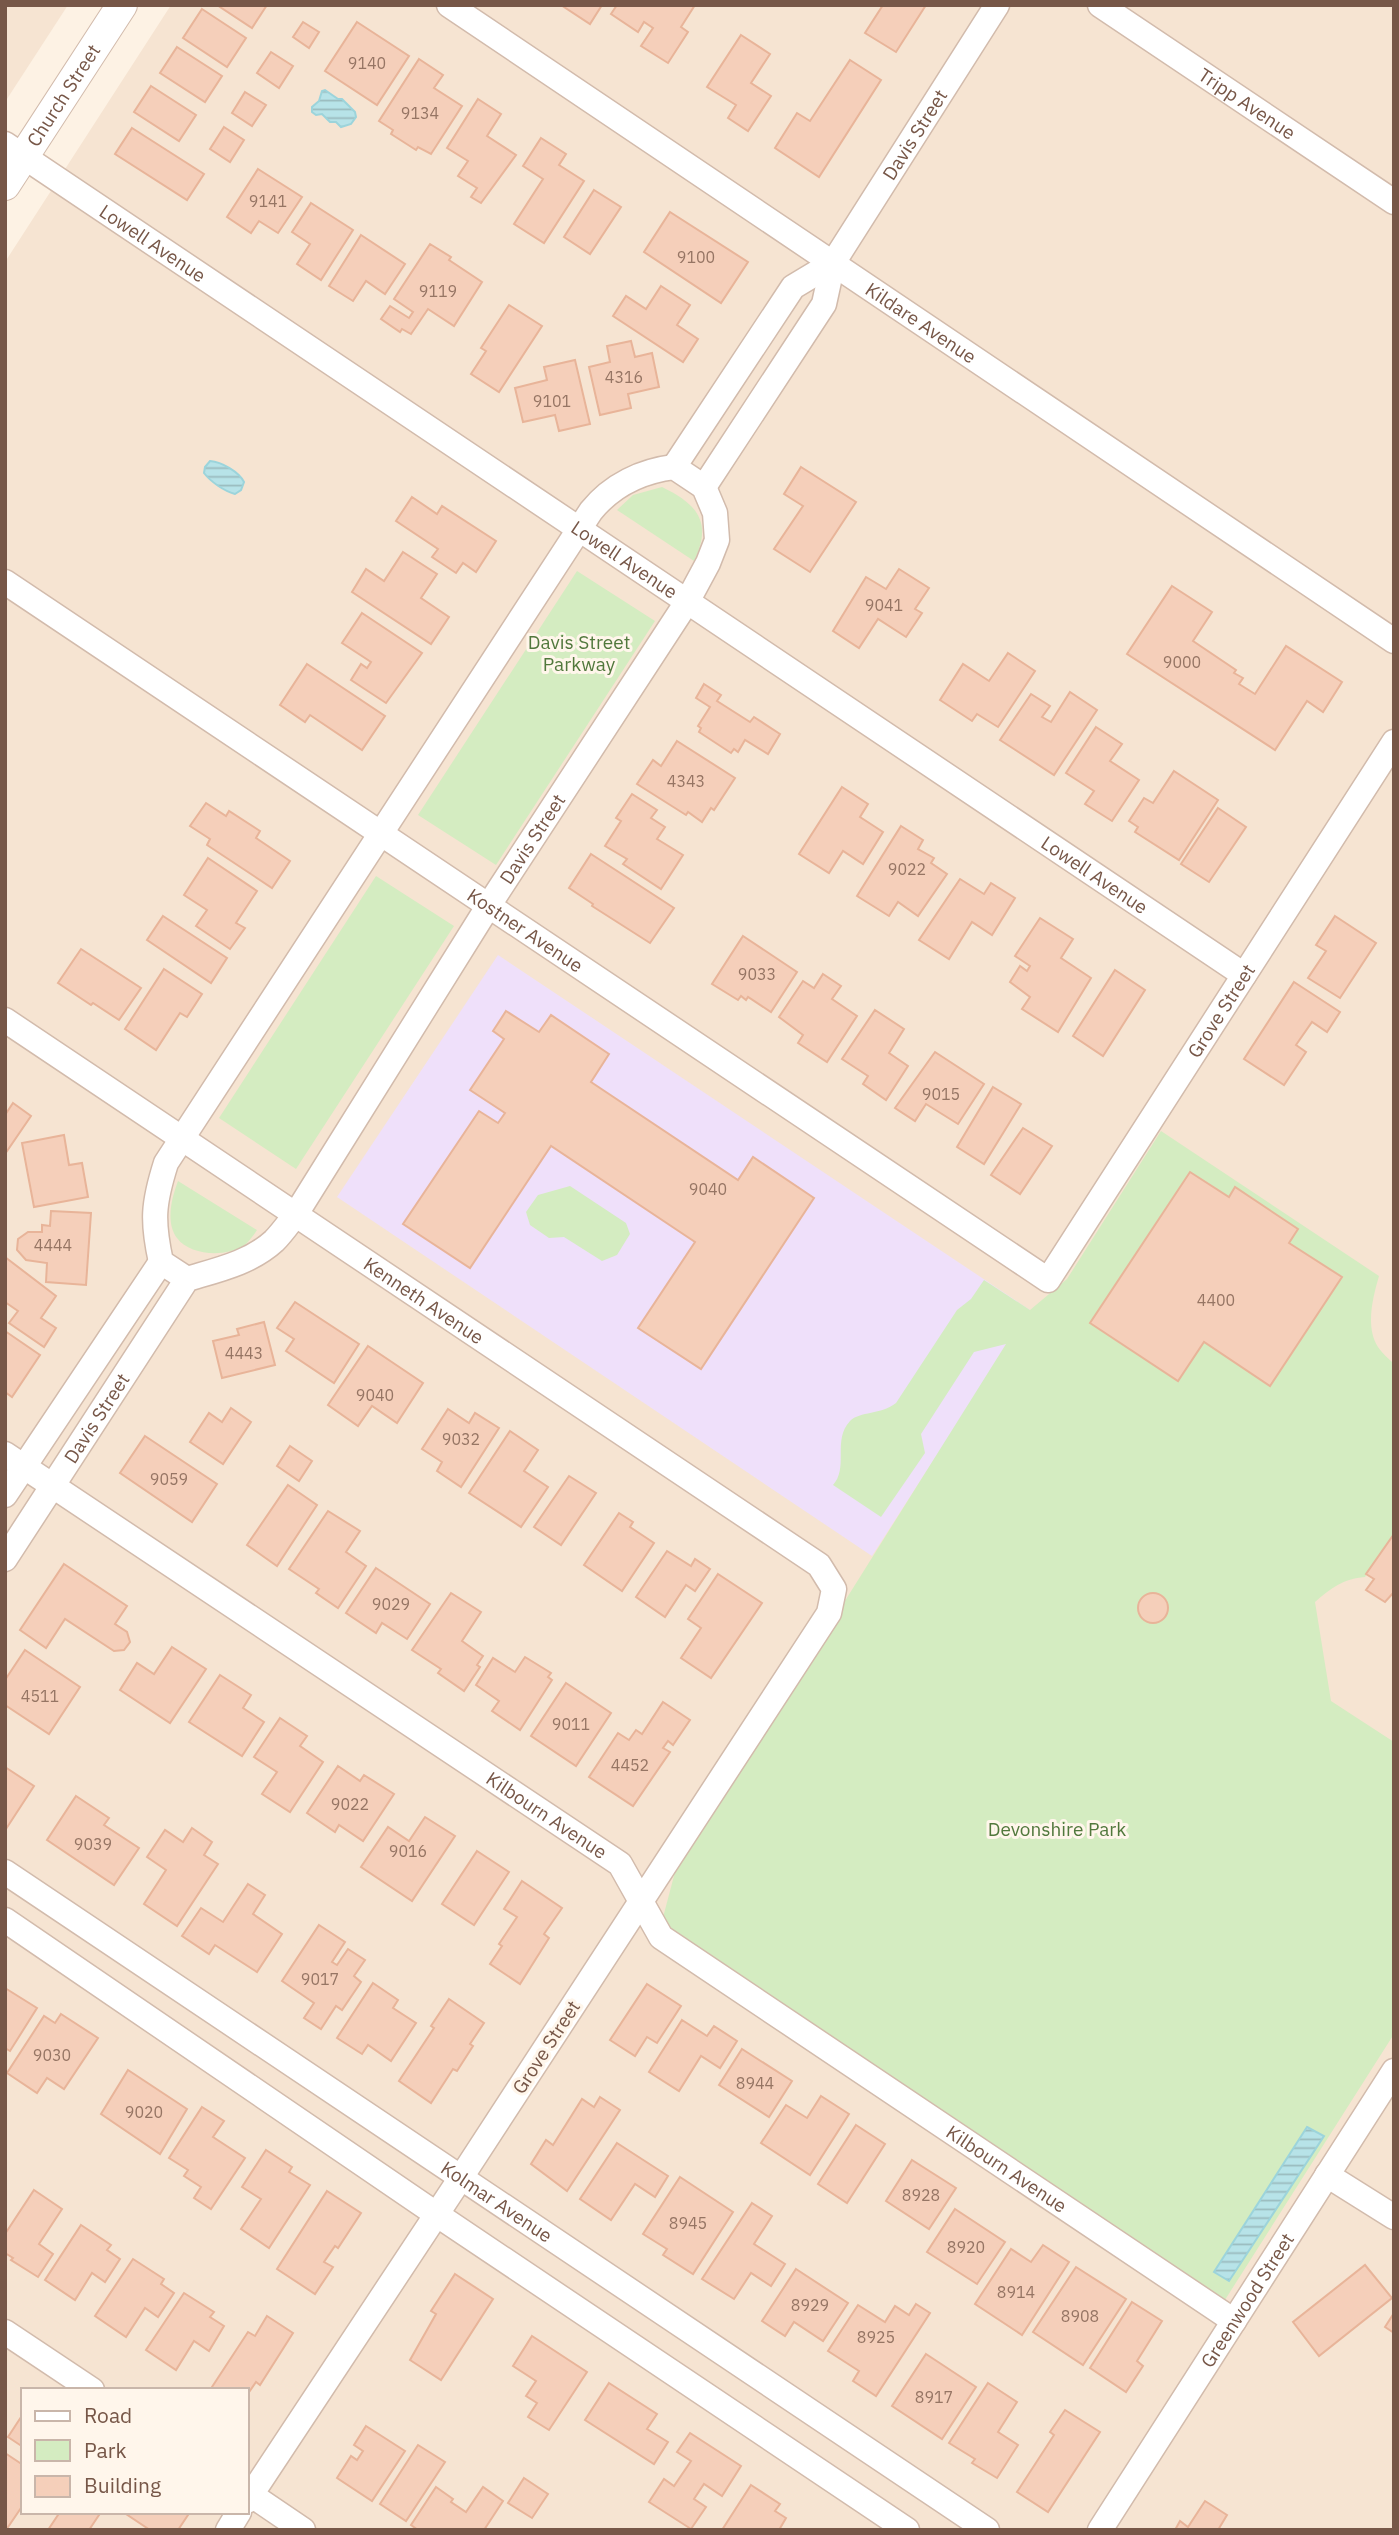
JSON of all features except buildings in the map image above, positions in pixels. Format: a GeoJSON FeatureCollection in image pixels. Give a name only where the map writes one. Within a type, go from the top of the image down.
{"type":"FeatureCollection","features":[{"type":"Feature","properties":{"kind":"street","name":"Church Street"},"geometry":{"type":"LineString","coordinates":[[5,185],[14,150],[122,5]]}},
{"type":"Feature","properties":{"kind":"street","name":"Kildare Avenue"},"geometry":{"type":"LineString","coordinates":[[449,5],[1394,641]]}},
{"type":"Feature","properties":{"kind":"street","name":"Davis Street"},"geometry":{"type":"LineString","coordinates":[[5,1559],[187,1279],[255,1256],[275,1240],[296,1214],[489,905],[687,602],[717,540],[715,513],[704,487],[824,304],[833,263],[997,5]]}},
{"type":"Feature","properties":{"kind":"street","name":"Tripp Avenue"},"geometry":{"type":"LineString","coordinates":[[1100,5],[1394,202]]}},
{"type":"Feature","properties":{"kind":"street","name":"Lowell Avenue"},"geometry":{"type":"LineString","coordinates":[[14,150],[1244,975]]}},
{"type":"Feature","properties":{"kind":"street","name":"Davis Street"},"geometry":{"type":"LineString","coordinates":[[674,467],[793,286],[833,263]]}},
{"type":"Feature","properties":{"kind":"street"},"geometry":{"type":"LineString","coordinates":[[187,1279],[161,1262],[153,1227],[156,1195],[166,1163],[578,529],[597,504],[621,484],[650,470],[674,467],[704,487]]}},
{"type":"Feature","properties":{"kind":"street","name":"Kostner Avenue"},"geometry":{"type":"LineString","coordinates":[[5,582],[1048,1280]]}},
{"type":"Feature","properties":{"kind":"street","name":"Grove Street"},"geometry":{"type":"LineString","coordinates":[[1048,1280],[1394,742]]}},
{"type":"Feature","properties":{"kind":"street","name":"Kenneth Avenue"},"geometry":{"type":"LineString","coordinates":[[5,1020],[818,1565],[834,1588]]}},
{"type":"Feature","properties":{"kind":"street","name":"Davis Street"},"geometry":{"type":"LineString","coordinates":[[5,1495],[15,1460],[161,1262]]}},
{"type":"Feature","properties":{"kind":"street","name":"Kilbourn Avenue"},"geometry":{"type":"LineString","coordinates":[[15,1460],[620,1864],[661,1937],[1234,2321]]}},
{"type":"Feature","properties":{"kind":"street","name":"Grove Street"},"geometry":{"type":"LineString","coordinates":[[248,2497],[460,2179],[829,1613],[834,1588]]}},
{"type":"Feature","properties":{"kind":"street","name":"Kolmar Avenue"},"geometry":{"type":"LineString","coordinates":[[5,1872],[987,2530]]}},
{"type":"Feature","properties":{"kind":"street"},"geometry":{"type":"LineString","coordinates":[[5,1920],[907,2530]]}},
{"type":"Feature","properties":{"kind":"street","name":"Greenwood Street"},"geometry":{"type":"LineString","coordinates":[[1100,2530],[1394,2071]]}},
{"type":"Feature","properties":{"kind":"street"},"geometry":{"type":"LineString","coordinates":[[1327,2175],[1394,2217]]}},
{"type":"Feature","properties":{"kind":"street"},"geometry":{"type":"LineString","coordinates":[[5,2332],[89,2388]]}},
{"type":"Feature","properties":{"kind":"street"},"geometry":{"type":"LineString","coordinates":[[248,2501],[303,2530]]}},
{"type":"Feature","properties":{"kind":"street","name":"Grove Street"},"geometry":{"type":"LineString","coordinates":[[228,2530],[238,2514]]}},
{"type":"Feature","properties":{"kind":"shaded area"},"geometry":{"type":"Polygon","coordinates":[[[5,5],[68,5],[5,102],[5,5]]]}},
{"type":"Feature","properties":{"kind":"shaded area"},"geometry":{"type":"Polygon","coordinates":[[[171,5],[1394,5],[1394,2530],[5,2530],[5,262],[171,5]]]}},
{"type":"Feature","properties":{"kind":"shaded area"},"geometry":{"type":"Polygon","coordinates":[[[498,955],[1030,1310],[872,1556],[337,1197],[498,955]]]}},
{"type":"Feature","properties":{"kind":"green space"},"geometry":{"type":"Polygon","coordinates":[[[662,487],[684,500],[698,516],[702,535],[694,561],[617,510],[633,495],[662,487]]]}},
{"type":"Feature","properties":{"kind":"green space","name":"Davis Street Parkway"},"geometry":{"type":"Polygon","coordinates":[[[577,571],[655,621],[496,865],[418,815],[577,571]]]}},
{"type":"Feature","properties":{"kind":"green space"},"geometry":{"type":"Polygon","coordinates":[[[376,876],[454,926],[296,1169],[219,1118],[376,876]]]}},
{"type":"Feature","properties":{"kind":"green space","name":"Devonshire Park"},"geometry":{"type":"Polygon","coordinates":[[[1161,1131],[1379,1276],[1373,1302],[1372,1330],[1378,1347],[1394,1364],[1394,1534],[1365,1577],[1338,1585],[1315,1602],[1331,1701],[1394,1742],[1394,2034],[1223,2303],[661,1925],[675,1872],[1006,1344],[974,1352],[921,1434],[925,1453],[881,1517],[833,1485],[840,1470],[845,1428],[854,1418],[896,1403],[957,1310],[971,1299],[984,1280],[1030,1310],[1067,1279],[1161,1131]]]}},
{"type":"Feature","properties":{"kind":"green space"},"geometry":{"type":"Polygon","coordinates":[[[178,1181],[257,1230],[245,1245],[227,1252],[208,1253],[183,1244],[173,1232],[170,1217],[178,1181]]]}},
{"type":"Feature","properties":{"kind":"green space"},"geometry":{"type":"Polygon","coordinates":[[[570,1186],[626,1223],[630,1234],[617,1255],[602,1261],[564,1237],[549,1238],[530,1225],[526,1212],[538,1195],[570,1186]]]}},
{"type":"Feature","properties":{"kind":"water"},"geometry":{"type":"Polygon","coordinates":[[[325,90],[342,99],[355,112],[356,117],[351,124],[341,127],[322,114],[316,115],[312,112],[312,107],[325,90]]]}},
{"type":"Feature","properties":{"kind":"water"},"geometry":{"type":"Polygon","coordinates":[[[210,461],[234,471],[244,482],[241,490],[235,494],[231,493],[210,480],[204,473],[210,461]]]}},
{"type":"Feature","properties":{"kind":"water"},"geometry":{"type":"Polygon","coordinates":[[[1307,2127],[1324,2136],[1229,2281],[1214,2272],[1307,2127]]]}}]}
